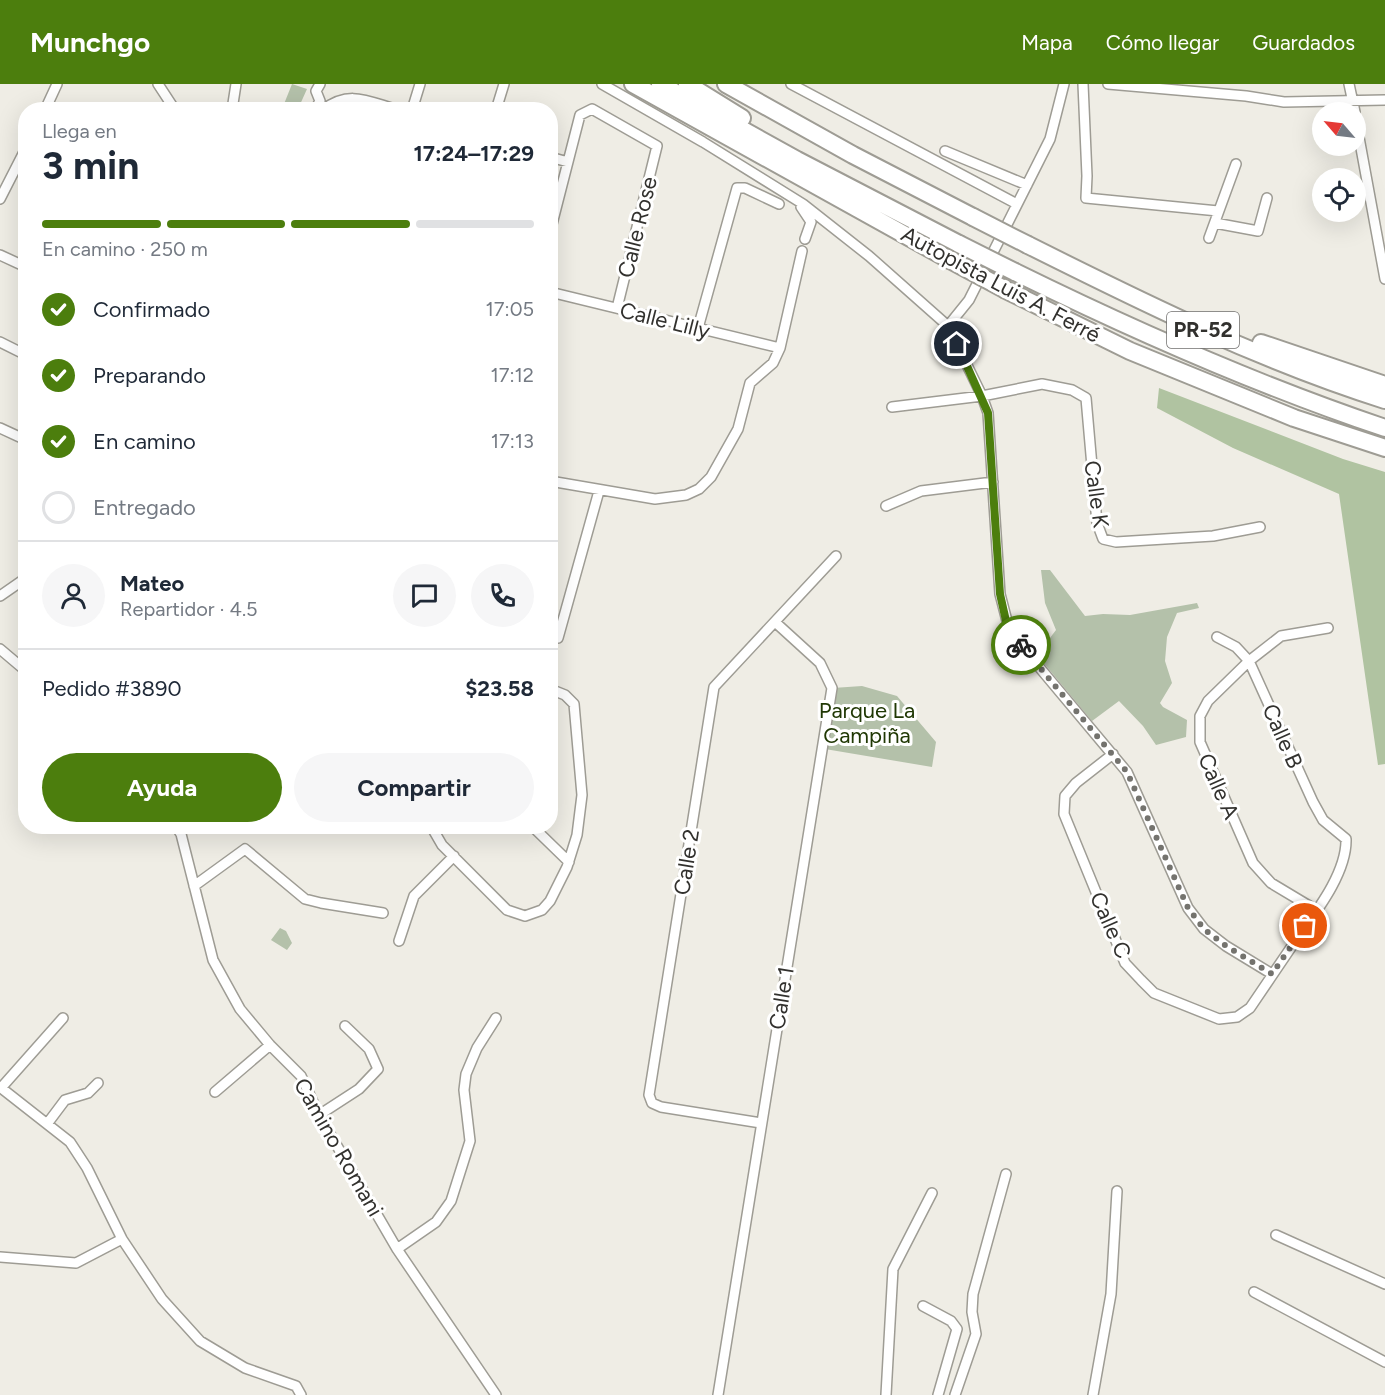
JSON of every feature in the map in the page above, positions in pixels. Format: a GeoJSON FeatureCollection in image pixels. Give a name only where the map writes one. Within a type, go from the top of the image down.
{"type":"FeatureCollection","features":[{"type":"Feature","properties":{"kind":"highway","name":"Autopista Luis A. Ferré"},"geometry":{"type":"LineString","coordinates":[[633,84],[950,260],[1140,356],[1294,418],[1385,448]]}},
{"type":"Feature","properties":{"kind":"highway"},"geometry":{"type":"LineString","coordinates":[[660,84],[797,160],[959,244],[1137,331],[1299,398],[1385,428]]}},
{"type":"Feature","properties":{"kind":"highway"},"geometry":{"type":"LineString","coordinates":[[687,84],[865,195]]}},
{"type":"Feature","properties":{"kind":"highway","name":"Autopista Luis A. Ferré"},"geometry":{"type":"LineString","coordinates":[[726,84],[853,155],[973,217],[1206,331],[1306,372],[1385,400]]}},
{"type":"Feature","properties":{"kind":"highway"},"geometry":{"type":"LineString","coordinates":[[1206,331],[1265,344],[1385,385]]}},
{"type":"Feature","properties":{"kind":"street"},"geometry":{"type":"LineString","coordinates":[[49,102],[57,84]]}},
{"type":"Feature","properties":{"kind":"street"},"geometry":{"type":"LineString","coordinates":[[158,84],[170,102]]}},
{"type":"Feature","properties":{"kind":"street"},"geometry":{"type":"LineString","coordinates":[[233,102],[236,84]]}},
{"type":"Feature","properties":{"kind":"street"},"geometry":{"type":"LineString","coordinates":[[319,102],[316,90],[320,84]]}},
{"type":"Feature","properties":{"kind":"street"},"geometry":{"type":"LineString","coordinates":[[414,102],[420,84]]}},
{"type":"Feature","properties":{"kind":"street"},"geometry":{"type":"LineString","coordinates":[[498,102],[504,84]]}},
{"type":"Feature","properties":{"kind":"street"},"geometry":{"type":"LineString","coordinates":[[602,84],[797,200],[869,256],[948,326],[988,413],[1000,594],[1006,621],[1024,649],[1127,772],[1188,908],[1204,929],[1226,946],[1272,974]]}},
{"type":"Feature","properties":{"kind":"street"},"geometry":{"type":"LineString","coordinates":[[791,84],[1017,204]]}},
{"type":"Feature","properties":{"kind":"street"},"geometry":{"type":"LineString","coordinates":[[948,326],[969,300],[1050,139],[1064,84]]}},
{"type":"Feature","properties":{"kind":"street"},"geometry":{"type":"LineString","coordinates":[[1083,84],[1086,198],[1218,212]]}},
{"type":"Feature","properties":{"kind":"street"},"geometry":{"type":"LineString","coordinates":[[1107,84],[1246,96],[1284,102],[1385,100]]}},
{"type":"Feature","properties":{"kind":"street"},"geometry":{"type":"LineString","coordinates":[[1244,84],[1246,96]]}},
{"type":"Feature","properties":{"kind":"street"},"geometry":{"type":"LineString","coordinates":[[1349,84],[1352,102]]}},
{"type":"Feature","properties":{"kind":"street"},"geometry":{"type":"LineString","coordinates":[[333,102],[351,97],[369,102]]}},
{"type":"Feature","properties":{"kind":"street","name":"Calle Rose"},"geometry":{"type":"LineString","coordinates":[[568,162],[580,115],[591,109],[657,146],[617,308]]}},
{"type":"Feature","properties":{"kind":"street"},"geometry":{"type":"LineString","coordinates":[[945,151],[1027,185]]}},
{"type":"Feature","properties":{"kind":"street"},"geometry":{"type":"LineString","coordinates":[[1362,156],[1385,279]]}},
{"type":"Feature","properties":{"kind":"street"},"geometry":{"type":"LineString","coordinates":[[558,159],[568,162],[558,201]]}},
{"type":"Feature","properties":{"kind":"street"},"geometry":{"type":"LineString","coordinates":[[0,199],[18,164]]}},
{"type":"Feature","properties":{"kind":"street"},"geometry":{"type":"LineString","coordinates":[[1209,238],[1236,164]]}},
{"type":"Feature","properties":{"kind":"street"},"geometry":{"type":"LineString","coordinates":[[698,328],[737,188],[745,188],[779,204]]}},
{"type":"Feature","properties":{"kind":"street"},"geometry":{"type":"LineString","coordinates":[[1215,223],[1258,231],[1267,198]]}},
{"type":"Feature","properties":{"kind":"street"},"geometry":{"type":"LineString","coordinates":[[797,200],[811,222],[805,239]]}},
{"type":"Feature","properties":{"kind":"street"},"geometry":{"type":"LineString","coordinates":[[558,483],[655,499],[686,495],[699,489],[711,477],[738,429],[750,383],[773,363],[780,348],[802,251]]}},
{"type":"Feature","properties":{"kind":"street"},"geometry":{"type":"LineString","coordinates":[[0,255],[18,263]]}},
{"type":"Feature","properties":{"kind":"street","name":"Calle Lilly"},"geometry":{"type":"LineString","coordinates":[[558,294],[780,348]]}},
{"type":"Feature","properties":{"kind":"street"},"geometry":{"type":"LineString","coordinates":[[0,342],[18,351]]}},
{"type":"Feature","properties":{"kind":"street","name":"Calle K"},"geometry":{"type":"LineString","coordinates":[[982,396],[1042,384],[1072,390],[1086,398],[1097,523],[1103,538],[1116,542],[1213,536],[1260,527]]}},
{"type":"Feature","properties":{"kind":"street"},"geometry":{"type":"LineString","coordinates":[[892,407],[982,396]]}},
{"type":"Feature","properties":{"kind":"street"},"geometry":{"type":"LineString","coordinates":[[0,428],[18,436]]}},
{"type":"Feature","properties":{"kind":"street"},"geometry":{"type":"LineString","coordinates":[[886,506],[921,491],[993,482]]}},
{"type":"Feature","properties":{"kind":"street"},"geometry":{"type":"LineString","coordinates":[[558,638],[599,491]]}},
{"type":"Feature","properties":{"kind":"street","name":"Calle 2"},"geometry":{"type":"LineString","coordinates":[[761,1124],[661,1107],[652,1103],[649,1095],[714,687],[836,556]]}},
{"type":"Feature","properties":{"kind":"street"},"geometry":{"type":"LineString","coordinates":[[0,596],[18,584]]}},
{"type":"Feature","properties":{"kind":"street","name":"Calle 1"},"geometry":{"type":"LineString","coordinates":[[718,1395],[832,688],[820,663],[776,622]]}},
{"type":"Feature","properties":{"kind":"street","name":"Calle A"},"geometry":{"type":"LineString","coordinates":[[1316,910],[1271,883],[1253,863],[1200,742],[1200,716],[1208,702],[1249,661],[1281,636],[1328,628]]}},
{"type":"Feature","properties":{"kind":"street","name":"Calle B"},"geometry":{"type":"LineString","coordinates":[[1216,637],[1236,647],[1249,661],[1313,802],[1323,820],[1346,839]]}},
{"type":"Feature","properties":{"kind":"street"},"geometry":{"type":"LineString","coordinates":[[0,649],[18,664]]}},
{"type":"Feature","properties":{"kind":"street"},"geometry":{"type":"LineString","coordinates":[[436,834],[442,845],[507,910],[525,916],[542,910],[550,901],[577,836],[582,795],[576,711],[569,698],[558,693]]}},
{"type":"Feature","properties":{"kind":"street","name":"Calle C"},"geometry":{"type":"LineString","coordinates":[[1113,754],[1076,783],[1065,796],[1064,814],[1125,963],[1154,993],[1219,1019],[1237,1017],[1250,1008],[1334,881],[1346,850],[1346,839]]}},
{"type":"Feature","properties":{"kind":"street","name":"Camino Romani"},"geometry":{"type":"LineString","coordinates":[[181,834],[213,960],[240,1009],[270,1045],[301,1076],[319,1115],[397,1249],[496,1395]]}},
{"type":"Feature","properties":{"kind":"street"},"geometry":{"type":"LineString","coordinates":[[540,834],[568,862]]}},
{"type":"Feature","properties":{"kind":"street"},"geometry":{"type":"LineString","coordinates":[[194,886],[245,849],[305,899],[383,913]]}},
{"type":"Feature","properties":{"kind":"street"},"geometry":{"type":"LineString","coordinates":[[399,941],[414,896],[454,856]]}},
{"type":"Feature","properties":{"kind":"street"},"geometry":{"type":"LineString","coordinates":[[63,1018],[1,1087],[70,1142],[87,1168],[122,1239],[162,1299],[200,1341],[245,1368],[296,1386],[301,1395]]}},
{"type":"Feature","properties":{"kind":"street"},"geometry":{"type":"LineString","coordinates":[[397,1249],[436,1222],[451,1201],[470,1141],[464,1090],[466,1074],[477,1048],[496,1018]]}},
{"type":"Feature","properties":{"kind":"street"},"geometry":{"type":"LineString","coordinates":[[319,1115],[359,1089],[378,1070],[369,1048],[345,1026]]}},
{"type":"Feature","properties":{"kind":"street"},"geometry":{"type":"LineString","coordinates":[[215,1092],[270,1045]]}},
{"type":"Feature","properties":{"kind":"street"},"geometry":{"type":"LineString","coordinates":[[47,1124],[65,1100],[88,1093],[98,1083]]}},
{"type":"Feature","properties":{"kind":"street"},"geometry":{"type":"LineString","coordinates":[[955,1395],[976,1334],[972,1312],[973,1294],[1006,1174]]}},
{"type":"Feature","properties":{"kind":"street"},"geometry":{"type":"LineString","coordinates":[[1093,1395],[1111,1294],[1117,1191]]}},
{"type":"Feature","properties":{"kind":"street"},"geometry":{"type":"LineString","coordinates":[[886,1395],[893,1269],[932,1193]]}},
{"type":"Feature","properties":{"kind":"street"},"geometry":{"type":"LineString","coordinates":[[1276,1235],[1385,1284]]}},
{"type":"Feature","properties":{"kind":"street"},"geometry":{"type":"LineString","coordinates":[[0,1257],[76,1263],[122,1239]]}},
{"type":"Feature","properties":{"kind":"street"},"geometry":{"type":"LineString","coordinates":[[1254,1292],[1385,1362]]}},
{"type":"Feature","properties":{"kind":"street"},"geometry":{"type":"LineString","coordinates":[[923,1306],[951,1320],[957,1329],[938,1395]]}},
{"type":"Feature","properties":{"kind":"green space"},"geometry":{"type":"Polygon","coordinates":[[[292,84],[307,89],[301,102],[285,102],[292,84]]]}},
{"type":"Feature","properties":{"kind":"green space"},"geometry":{"type":"Polygon","coordinates":[[[1159,388],[1343,459],[1385,472],[1385,764],[1378,765],[1339,494],[1233,448],[1157,408],[1159,388]]]}},
{"type":"Feature","properties":{"kind":"green space"},"geometry":{"type":"Polygon","coordinates":[[[1041,570],[1050,570],[1085,616],[1130,615],[1197,603],[1199,608],[1177,613],[1167,637],[1165,661],[1172,683],[1160,703],[1187,720],[1186,737],[1156,745],[1143,726],[1119,701],[1092,721],[1037,655],[1056,630],[1045,603],[1041,570]]]}},
{"type":"Feature","properties":{"kind":"green space","name":"Parque La Campiña"},"geometry":{"type":"Polygon","coordinates":[[[862,686],[897,696],[936,742],[932,767],[825,749],[833,688],[862,686]]]}},
{"type":"Feature","properties":{"kind":"green space"},"geometry":{"type":"Polygon","coordinates":[[[280,928],[286,931],[292,943],[287,950],[271,940],[280,928]]]}},
{"type":"Feature","properties":{"kind":"way so far"},"geometry":{"type":"LineString","coordinates":[[1021,645],[1127,772],[1188,908],[1204,929],[1226,946],[1272,974],[1305,926]]}},
{"type":"Feature","properties":{"kind":"route"},"geometry":{"type":"LineString","coordinates":[[957,344],[988,413],[1000,594],[1006,621],[1021,645]]}}]}
